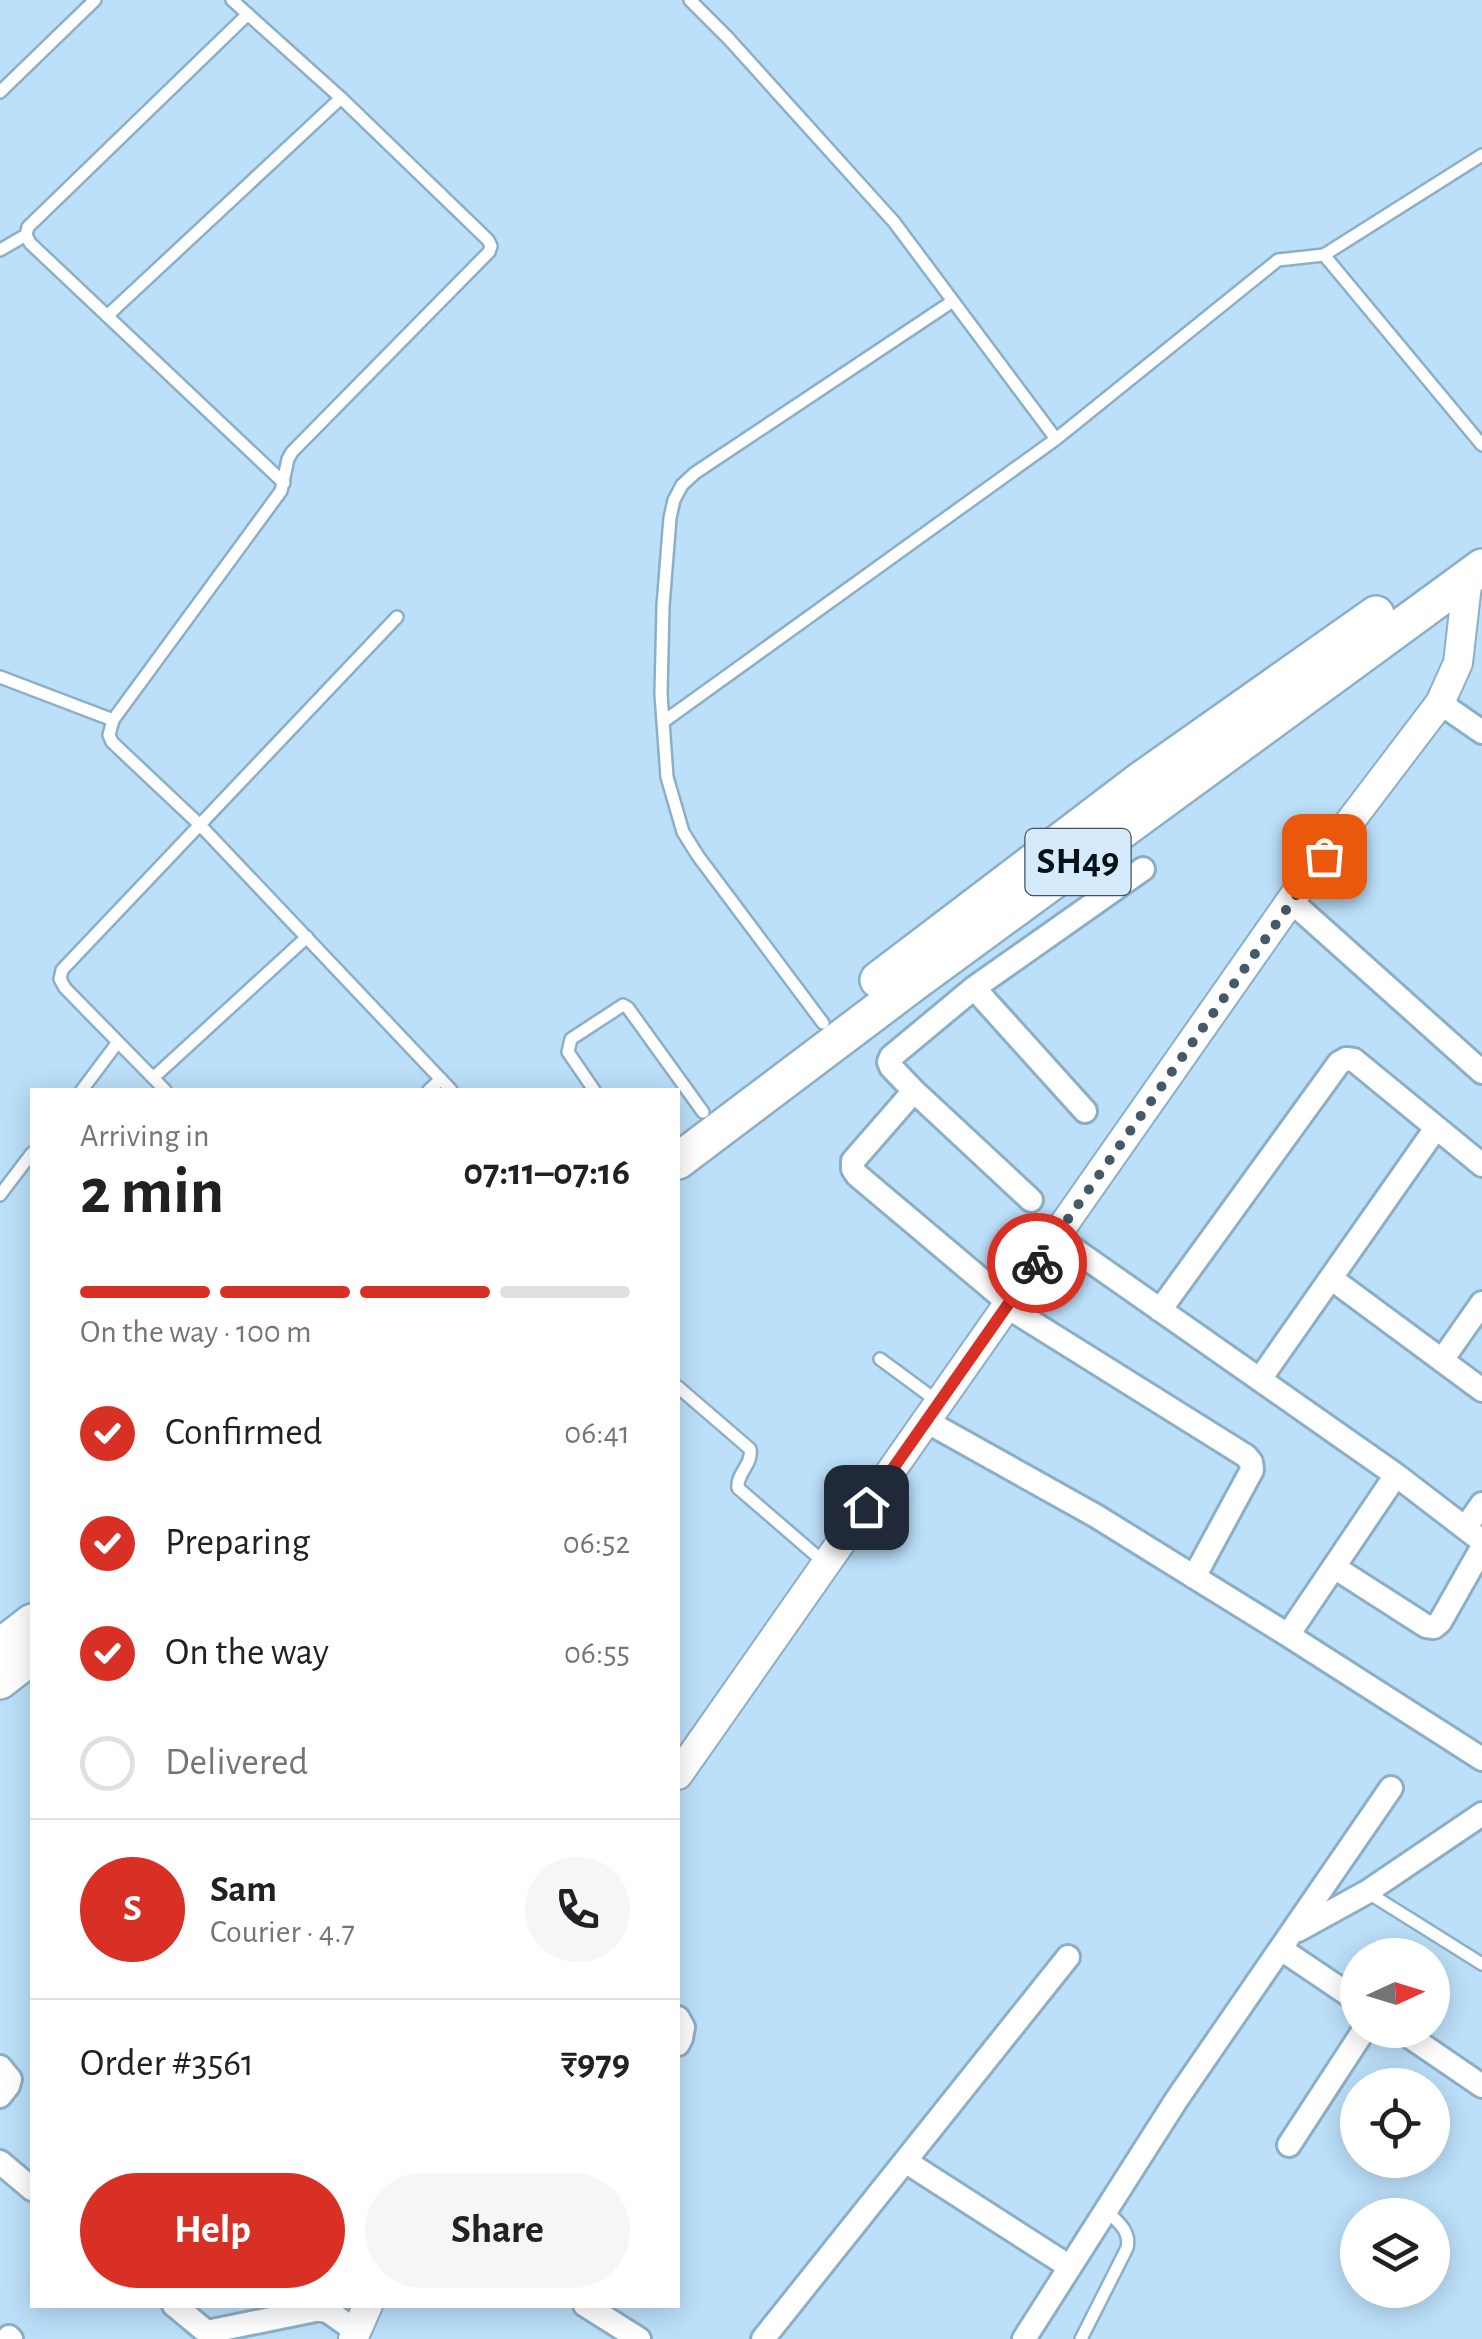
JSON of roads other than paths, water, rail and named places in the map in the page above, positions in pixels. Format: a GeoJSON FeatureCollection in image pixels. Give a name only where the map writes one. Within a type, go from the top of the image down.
{"type":"FeatureCollection","features":[{"type":"Feature","properties":{"kind":"main road","name":"SH49"},"geometry":{"type":"LineString","coordinates":[[690,1122],[1142,779],[1482,539]]}},
{"type":"Feature","properties":{"kind":"main road","name":"SH49"},"geometry":{"type":"LineString","coordinates":[[680,1160],[1475,571]]}},
{"type":"Feature","properties":{"kind":"main road"},"geometry":{"type":"LineString","coordinates":[[0,1647],[30,1624]]}},
{"type":"Feature","properties":{"kind":"main road"},"geometry":{"type":"LineString","coordinates":[[0,1681],[30,1658]]}},
{"type":"Feature","properties":{"kind":"street"},"geometry":{"type":"LineString","coordinates":[[680,1772],[1290,902],[1440,703],[1458,663],[1475,571]]}},
{"type":"Feature","properties":{"kind":"street"},"geometry":{"type":"LineString","coordinates":[[1440,703],[1482,732]]}},
{"type":"Feature","properties":{"kind":"street"},"geometry":{"type":"LineString","coordinates":[[1031,1200],[914,1091],[891,1067],[891,1058],[974,988],[1143,869]]}},
{"type":"Feature","properties":{"kind":"street"},"geometry":{"type":"LineString","coordinates":[[1032,896],[1061,925]]}},
{"type":"Feature","properties":{"kind":"street"},"geometry":{"type":"LineString","coordinates":[[1290,902],[1479,1064]]}},
{"type":"Feature","properties":{"kind":"street"},"geometry":{"type":"LineString","coordinates":[[974,988],[1085,1111]]}},
{"type":"Feature","properties":{"kind":"street"},"geometry":{"type":"LineString","coordinates":[[1160,1310],[1339,1063],[1354,1060],[1482,1165]]}},
{"type":"Feature","properties":{"kind":"street"},"geometry":{"type":"LineString","coordinates":[[914,1091],[853,1161],[856,1176],[1007,1305],[1251,1462],[1252,1470],[1194,1576]]}},
{"type":"Feature","properties":{"kind":"street"},"geometry":{"type":"LineString","coordinates":[[1260,1379],[1436,1128]]}},
{"type":"Feature","properties":{"kind":"street"},"geometry":{"type":"LineString","coordinates":[[1055,1236],[1396,1475],[1476,1539]]}},
{"type":"Feature","properties":{"kind":"street"},"geometry":{"type":"LineString","coordinates":[[1332,1279],[1482,1390]]}},
{"type":"Feature","properties":{"kind":"street"},"geometry":{"type":"LineString","coordinates":[[1442,1360],[1482,1303]]}},
{"type":"Feature","properties":{"kind":"street"},"geometry":{"type":"LineString","coordinates":[[932,1412],[1482,1759]]}},
{"type":"Feature","properties":{"kind":"street"},"geometry":{"type":"LineString","coordinates":[[1288,1635],[1396,1475]]}},
{"type":"Feature","properties":{"kind":"street"},"geometry":{"type":"LineString","coordinates":[[1334,1567],[1426,1626],[1434,1627],[1440,1622],[1476,1539],[1482,1504]]}},
{"type":"Feature","properties":{"kind":"street"},"geometry":{"type":"LineString","coordinates":[[1024,2339],[1178,2099],[1391,1788]]}},
{"type":"Feature","properties":{"kind":"street"},"geometry":{"type":"LineString","coordinates":[[1286,1942],[1482,1814]]}},
{"type":"Feature","properties":{"kind":"street"},"geometry":{"type":"LineString","coordinates":[[1286,1942],[1340,1986]]}},
{"type":"Feature","properties":{"kind":"street"},"geometry":{"type":"LineString","coordinates":[[763,2339],[1068,1957]]}},
{"type":"Feature","properties":{"kind":"street"},"geometry":{"type":"LineString","coordinates":[[1289,2145],[1352,2048]]}},
{"type":"Feature","properties":{"kind":"street"},"geometry":{"type":"LineString","coordinates":[[1426,2048],[1482,2086]]}},
{"type":"Feature","properties":{"kind":"street"},"geometry":{"type":"LineString","coordinates":[[0,2068],[10,2080],[0,2096]]}},
{"type":"Feature","properties":{"kind":"street"},"geometry":{"type":"LineString","coordinates":[[905,2161],[1070,2268]]}},
{"type":"Feature","properties":{"kind":"street"},"geometry":{"type":"LineString","coordinates":[[0,2162],[30,2187]]}},
{"type":"Feature","properties":{"kind":"street"},"geometry":{"type":"LineString","coordinates":[[178,2308],[211,2336],[320,2308],[354,2335],[367,2308]]}},
{"type":"Feature","properties":{"kind":"street"},"geometry":{"type":"LineString","coordinates":[[590,2308],[638,2339]]}},
{"type":"Feature","properties":{"kind":"lane"},"geometry":{"type":"LineString","coordinates":[[0,92],[94,0]]}},
{"type":"Feature","properties":{"kind":"lane"},"geometry":{"type":"LineString","coordinates":[[232,0],[341,98],[488,240],[490,252],[292,452],[280,491],[113,720],[109,735],[200,824],[450,1088]]}},
{"type":"Feature","properties":{"kind":"lane"},"geometry":{"type":"LineString","coordinates":[[690,0],[894,222],[1056,439]]}},
{"type":"Feature","properties":{"kind":"lane"},"geometry":{"type":"LineString","coordinates":[[248,14],[28,227],[26,235],[30,244],[284,483]]}},
{"type":"Feature","properties":{"kind":"lane"},"geometry":{"type":"LineString","coordinates":[[107,316],[341,98]]}},
{"type":"Feature","properties":{"kind":"lane"},"geometry":{"type":"LineString","coordinates":[[663,722],[1056,439],[1278,260],[1324,255],[1482,155]]}},
{"type":"Feature","properties":{"kind":"lane"},"geometry":{"type":"LineString","coordinates":[[0,250],[26,235]]}},
{"type":"Feature","properties":{"kind":"lane"},"geometry":{"type":"LineString","coordinates":[[1324,255],[1482,444]]}},
{"type":"Feature","properties":{"kind":"lane"},"geometry":{"type":"LineString","coordinates":[[823,1023],[683,832],[667,777],[661,694],[670,518],[682,485],[695,473],[953,302]]}},
{"type":"Feature","properties":{"kind":"lane"},"geometry":{"type":"LineString","coordinates":[[163,1088],[65,988],[60,979],[62,970],[397,617]]}},
{"type":"Feature","properties":{"kind":"lane"},"geometry":{"type":"LineString","coordinates":[[0,678],[113,720]]}},
{"type":"Feature","properties":{"kind":"lane"},"geometry":{"type":"LineString","coordinates":[[153,1078],[307,936]]}},
{"type":"Feature","properties":{"kind":"lane"},"geometry":{"type":"LineString","coordinates":[[593,1088],[568,1052],[568,1044],[622,1005],[628,1008],[672,1088]]}},
{"type":"Feature","properties":{"kind":"lane"},"geometry":{"type":"LineString","coordinates":[[84,1088],[118,1042]]}},
{"type":"Feature","properties":{"kind":"lane"},"geometry":{"type":"LineString","coordinates":[[430,1088],[440,1079]]}},
{"type":"Feature","properties":{"kind":"lane"},"geometry":{"type":"LineString","coordinates":[[0,1195],[30,1156]]}},
{"type":"Feature","properties":{"kind":"lane"},"geometry":{"type":"LineString","coordinates":[[880,1359],[932,1412]]}},
{"type":"Feature","properties":{"kind":"lane"},"geometry":{"type":"LineString","coordinates":[[680,1389],[750,1448],[751,1457],[737,1482],[738,1488],[826,1564]]}},
{"type":"Feature","properties":{"kind":"lane"},"geometry":{"type":"LineString","coordinates":[[1367,1892],[1482,1964]]}},
{"type":"Feature","properties":{"kind":"lane"},"geometry":{"type":"LineString","coordinates":[[1080,2339],[1128,2248],[1130,2238],[1126,2230],[1106,2210]]}}]}
